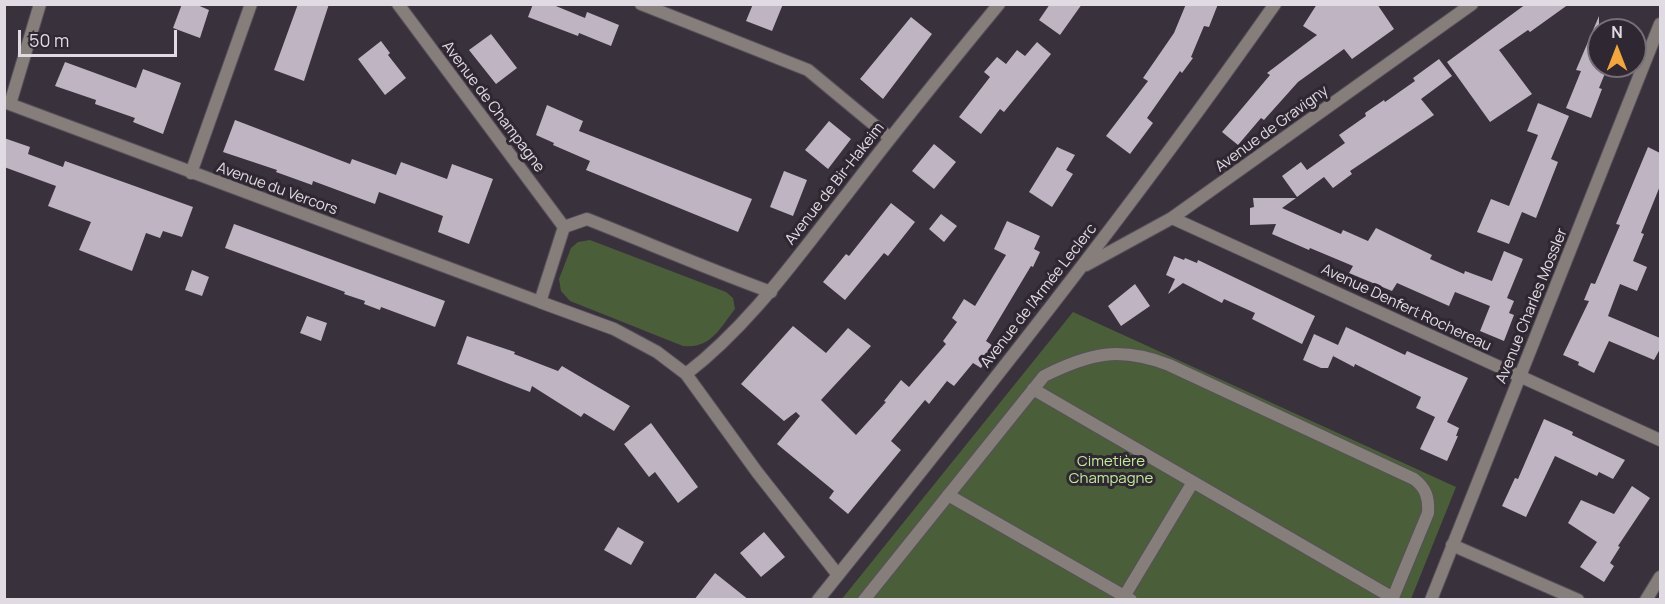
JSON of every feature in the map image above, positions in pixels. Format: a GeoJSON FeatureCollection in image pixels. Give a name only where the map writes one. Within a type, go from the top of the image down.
{"type":"FeatureCollection","features":[{"type":"Feature","properties":{"kind":"street"},"geometry":{"type":"LineString","coordinates":[[7,103],[40,4]]}},
{"type":"Feature","properties":{"kind":"street"},"geometry":{"type":"LineString","coordinates":[[191,173],[251,4]]}},
{"type":"Feature","properties":{"kind":"street","name":"Avenue de Champagne"},"geometry":{"type":"LineString","coordinates":[[398,4],[564,227]]}},
{"type":"Feature","properties":{"kind":"street"},"geometry":{"type":"LineString","coordinates":[[641,4],[808,70],[890,138]]}},
{"type":"Feature","properties":{"kind":"street","name":"Avenue de Bir-Hakeim"},"geometry":{"type":"LineString","coordinates":[[686,374],[714,353],[771,292],[890,138],[999,4]]}},
{"type":"Feature","properties":{"kind":"street","name":"Avenue de l'Armée Leclerc"},"geometry":{"type":"LineString","coordinates":[[818,600],[1082,267],[1197,115],[1275,4]]}},
{"type":"Feature","properties":{"kind":"street","name":"Avenue de Gravigny"},"geometry":{"type":"LineString","coordinates":[[1082,267],[1173,218],[1472,4]]}},
{"type":"Feature","properties":{"kind":"street","name":"Avenue Charles Mossler"},"geometry":{"type":"LineString","coordinates":[[1431,600],[1660,24]]}},
{"type":"Feature","properties":{"kind":"street","name":"Avenue du Vercors"},"geometry":{"type":"LineString","coordinates":[[7,103],[614,329],[657,352],[686,374],[838,575]]}},
{"type":"Feature","properties":{"kind":"street","name":"Avenue Denfert Rochereau"},"geometry":{"type":"LineString","coordinates":[[1173,218],[1660,440]]}},
{"type":"Feature","properties":{"kind":"street"},"geometry":{"type":"LineString","coordinates":[[540,302],[564,227],[587,219],[715,272],[771,292]]}},
{"type":"Feature","properties":{"kind":"street"},"geometry":{"type":"LineString","coordinates":[[864,600],[1033,389],[1044,376],[1078,361],[1122,352],[1147,356],[1169,365],[1414,479],[1422,485],[1426,492],[1428,513],[1393,599],[1033,389]]}},
{"type":"Feature","properties":{"kind":"street"},"geometry":{"type":"LineString","coordinates":[[948,495],[1126,598],[1193,482]]}},
{"type":"Feature","properties":{"kind":"street"},"geometry":{"type":"LineString","coordinates":[[1452,545],[1578,600]]}},
{"type":"Feature","properties":{"kind":"street"},"geometry":{"type":"LineString","coordinates":[[1646,600],[1660,577]]}},
{"type":"Feature","properties":{"kind":"green space"},"geometry":{"type":"Polygon","coordinates":[[[590,240],[726,292],[733,298],[735,309],[708,341],[693,346],[683,346],[570,301],[561,291],[559,279],[571,248],[578,242],[590,240]]]}},
{"type":"Feature","properties":{"kind":"green space","name":"Cimetière Champagne"},"geometry":{"type":"Polygon","coordinates":[[[1073,312],[1456,487],[1411,599],[841,600],[1073,312]]]}},
{"type":"Feature","properties":{"kind":"building"},"geometry":{"type":"Polygon","coordinates":[[[182,4],[195,4],[209,10],[200,38],[173,28],[182,4]]]}},
{"type":"Feature","properties":{"kind":"building"},"geometry":{"type":"Polygon","coordinates":[[[298,4],[329,4],[304,81],[274,70],[298,4]]]}},
{"type":"Feature","properties":{"kind":"building"},"geometry":{"type":"Polygon","coordinates":[[[533,4],[551,4],[585,18],[587,12],[619,25],[611,46],[528,17],[533,4]]]}},
{"type":"Feature","properties":{"kind":"building"},"geometry":{"type":"Polygon","coordinates":[[[753,4],[783,4],[772,31],[746,21],[753,4]]]}},
{"type":"Feature","properties":{"kind":"building"},"geometry":{"type":"Polygon","coordinates":[[[1050,4],[1082,4],[1060,35],[1039,20],[1050,4]]]}},
{"type":"Feature","properties":{"kind":"building"},"geometry":{"type":"Polygon","coordinates":[[[1186,4],[1218,4],[1209,27],[1204,26],[1191,57],[1193,58],[1182,73],[1180,71],[1147,118],[1153,123],[1130,154],[1106,136],[1148,81],[1143,78],[1174,33],[1186,4]]]}},
{"type":"Feature","properties":{"kind":"building"},"geometry":{"type":"Polygon","coordinates":[[[1317,4],[1377,4],[1394,29],[1352,59],[1344,49],[1298,82],[1264,120],[1261,118],[1238,145],[1222,132],[1270,75],[1267,73],[1317,35],[1303,26],[1317,4]]]}},
{"type":"Feature","properties":{"kind":"building"},"geometry":{"type":"Polygon","coordinates":[[[1526,4],[1569,4],[1530,32],[1528,30],[1499,50],[1532,94],[1490,122],[1447,62],[1526,4]]]}},
{"type":"Feature","properties":{"kind":"building"},"geometry":{"type":"Polygon","coordinates":[[[911,17],[932,34],[883,99],[860,79],[911,17]]]}},
{"type":"Feature","properties":{"kind":"building"},"geometry":{"type":"Polygon","coordinates":[[[491,34],[517,68],[496,84],[469,50],[491,34]]]}},
{"type":"Feature","properties":{"kind":"building"},"geometry":{"type":"Polygon","coordinates":[[[381,41],[390,53],[388,55],[406,78],[385,95],[358,59],[381,41]]]}},
{"type":"Feature","properties":{"kind":"building"},"geometry":{"type":"Polygon","coordinates":[[[1037,42],[1051,54],[1004,112],[1000,109],[981,134],[959,117],[990,77],[984,72],[997,57],[1006,64],[1017,50],[1025,56],[1037,42]]]}},
{"type":"Feature","properties":{"kind":"building"},"geometry":{"type":"Polygon","coordinates":[[[1587,44],[1587,78],[1603,78],[1599,88],[1602,89],[1591,118],[1566,108],[1581,71],[1576,70],[1587,44]]]}},
{"type":"Feature","properties":{"kind":"building"},"geometry":{"type":"Polygon","coordinates":[[[1439,59],[1452,76],[1421,99],[1434,115],[1350,171],[1352,174],[1333,188],[1324,177],[1297,197],[1282,176],[1301,162],[1307,170],[1345,143],[1339,135],[1366,116],[1365,113],[1415,81],[1413,78],[1439,59]]]}},
{"type":"Feature","properties":{"kind":"building"},"geometry":{"type":"Polygon","coordinates":[[[65,62],[136,88],[143,69],[181,83],[163,134],[133,122],[135,118],[95,104],[96,100],[55,86],[65,62]]]}},
{"type":"Feature","properties":{"kind":"building"},"geometry":{"type":"Polygon","coordinates":[[[1538,103],[1569,116],[1551,159],[1558,162],[1536,218],[1522,212],[1509,244],[1477,232],[1491,199],[1509,206],[1538,135],[1527,131],[1538,103]]]}},
{"type":"Feature","properties":{"kind":"building"},"geometry":{"type":"Polygon","coordinates":[[[547,105],[583,121],[579,131],[752,199],[738,232],[586,170],[590,161],[536,135],[547,105]]]}},
{"type":"Feature","properties":{"kind":"building"},"geometry":{"type":"Polygon","coordinates":[[[235,120],[350,164],[352,159],[396,175],[401,162],[447,179],[452,164],[493,179],[469,244],[438,232],[443,216],[379,192],[375,204],[313,181],[312,185],[276,172],[277,170],[223,152],[235,120]]]}},
{"type":"Feature","properties":{"kind":"building"},"geometry":{"type":"Polygon","coordinates":[[[829,121],[851,139],[828,169],[805,150],[829,121]]]}},
{"type":"Feature","properties":{"kind":"building"},"geometry":{"type":"Polygon","coordinates":[[[4,138],[30,147],[28,154],[63,167],[65,161],[193,207],[182,237],[163,231],[160,238],[146,233],[132,271],[79,250],[91,222],[48,206],[56,186],[4,167],[4,138]]]}},
{"type":"Feature","properties":{"kind":"building"},"geometry":{"type":"Polygon","coordinates":[[[934,144],[956,162],[934,189],[912,171],[934,144]]]}},
{"type":"Feature","properties":{"kind":"building"},"geometry":{"type":"Polygon","coordinates":[[[1057,147],[1075,155],[1066,170],[1073,174],[1052,207],[1029,192],[1057,147]]]}},
{"type":"Feature","properties":{"kind":"building"},"geometry":{"type":"Polygon","coordinates":[[[1648,147],[1660,153],[1660,186],[1641,233],[1644,234],[1633,261],[1647,267],[1637,291],[1620,284],[1608,316],[1660,338],[1660,349],[1654,360],[1609,341],[1594,373],[1578,365],[1579,362],[1563,355],[1589,301],[1584,300],[1591,283],[1595,284],[1620,225],[1616,224],[1648,147]]]}},
{"type":"Feature","properties":{"kind":"building"},"geometry":{"type":"Polygon","coordinates":[[[784,171],[807,180],[793,216],[770,207],[784,171]]]}},
{"type":"Feature","properties":{"kind":"building"},"geometry":{"type":"Polygon","coordinates":[[[1253,198],[1296,198],[1282,208],[1341,234],[1343,230],[1368,241],[1376,228],[1432,255],[1430,259],[1464,274],[1465,271],[1492,281],[1504,251],[1523,259],[1507,298],[1514,301],[1509,313],[1514,315],[1504,341],[1480,331],[1490,306],[1455,292],[1449,306],[1397,283],[1392,291],[1349,273],[1353,266],[1272,234],[1276,224],[1250,225],[1250,208],[1254,207],[1253,198]]]}},
{"type":"Feature","properties":{"kind":"building"},"geometry":{"type":"Polygon","coordinates":[[[891,203],[915,222],[888,256],[884,253],[845,300],[823,282],[846,254],[849,256],[891,203]]]}},
{"type":"Feature","properties":{"kind":"building"},"geometry":{"type":"Polygon","coordinates":[[[941,214],[957,226],[944,242],[929,229],[941,214]]]}},
{"type":"Feature","properties":{"kind":"building"},"geometry":{"type":"Polygon","coordinates":[[[1007,221],[1040,236],[1034,249],[1040,252],[986,341],[996,348],[981,368],[973,363],[954,386],[947,381],[929,404],[925,400],[891,441],[901,450],[848,514],[829,498],[834,491],[777,444],[800,416],[796,412],[784,421],[741,384],[793,326],[826,353],[848,328],[871,346],[821,400],[856,435],[886,402],[884,401],[901,380],[909,387],[946,344],[943,341],[957,322],[952,318],[964,299],[975,306],[1006,255],[994,249],[1007,221]]]}},
{"type":"Feature","properties":{"kind":"building"},"geometry":{"type":"Polygon","coordinates":[[[234,224],[445,301],[435,327],[381,307],[380,310],[364,304],[365,301],[344,294],[345,292],[225,248],[234,224]]]}},
{"type":"Feature","properties":{"kind":"building"},"geometry":{"type":"Polygon","coordinates":[[[1174,256],[1197,263],[1198,260],[1315,316],[1302,344],[1252,319],[1255,313],[1224,299],[1222,303],[1183,283],[1168,294],[1175,279],[1166,275],[1174,256]]]}},
{"type":"Feature","properties":{"kind":"building"},"geometry":{"type":"Polygon","coordinates":[[[192,270],[209,277],[202,296],[185,290],[192,270]]]}},
{"type":"Feature","properties":{"kind":"building"},"geometry":{"type":"Polygon","coordinates":[[[1135,284],[1150,306],[1121,326],[1108,306],[1135,284]]]}},
{"type":"Feature","properties":{"kind":"building"},"geometry":{"type":"Polygon","coordinates":[[[307,316],[327,323],[321,341],[300,333],[307,316]]]}},
{"type":"Feature","properties":{"kind":"building"},"geometry":{"type":"Polygon","coordinates":[[[1346,327],[1405,355],[1407,351],[1468,378],[1447,422],[1459,428],[1447,461],[1420,449],[1435,417],[1416,408],[1421,397],[1355,364],[1354,367],[1333,356],[1328,368],[1321,368],[1303,360],[1314,334],[1338,345],[1346,327]]]}},
{"type":"Feature","properties":{"kind":"building"},"geometry":{"type":"Polygon","coordinates":[[[467,336],[515,352],[514,354],[558,371],[562,366],[630,406],[614,431],[584,413],[581,417],[532,386],[530,392],[457,364],[467,336]]]}},
{"type":"Feature","properties":{"kind":"building"},"geometry":{"type":"Polygon","coordinates":[[[1544,419],[1625,460],[1613,479],[1599,472],[1597,476],[1555,456],[1526,517],[1502,506],[1515,478],[1518,479],[1544,419]]]}},
{"type":"Feature","properties":{"kind":"building"},"geometry":{"type":"Polygon","coordinates":[[[651,423],[698,487],[678,503],[655,472],[649,477],[624,444],[651,423]]]}},
{"type":"Feature","properties":{"kind":"building"},"geometry":{"type":"Polygon","coordinates":[[[1632,486],[1650,498],[1618,546],[1620,547],[1610,563],[1614,566],[1604,582],[1580,567],[1597,542],[1568,523],[1581,500],[1614,514],[1632,486]]]}},
{"type":"Feature","properties":{"kind":"building"},"geometry":{"type":"Polygon","coordinates":[[[618,527],[644,542],[631,565],[604,550],[618,527]]]}},
{"type":"Feature","properties":{"kind":"building"},"geometry":{"type":"Polygon","coordinates":[[[764,532],[785,557],[761,577],[740,553],[764,532]]]}},
{"type":"Feature","properties":{"kind":"building"},"geometry":{"type":"Polygon","coordinates":[[[715,573],[749,600],[694,600],[715,573]]]}}]}
